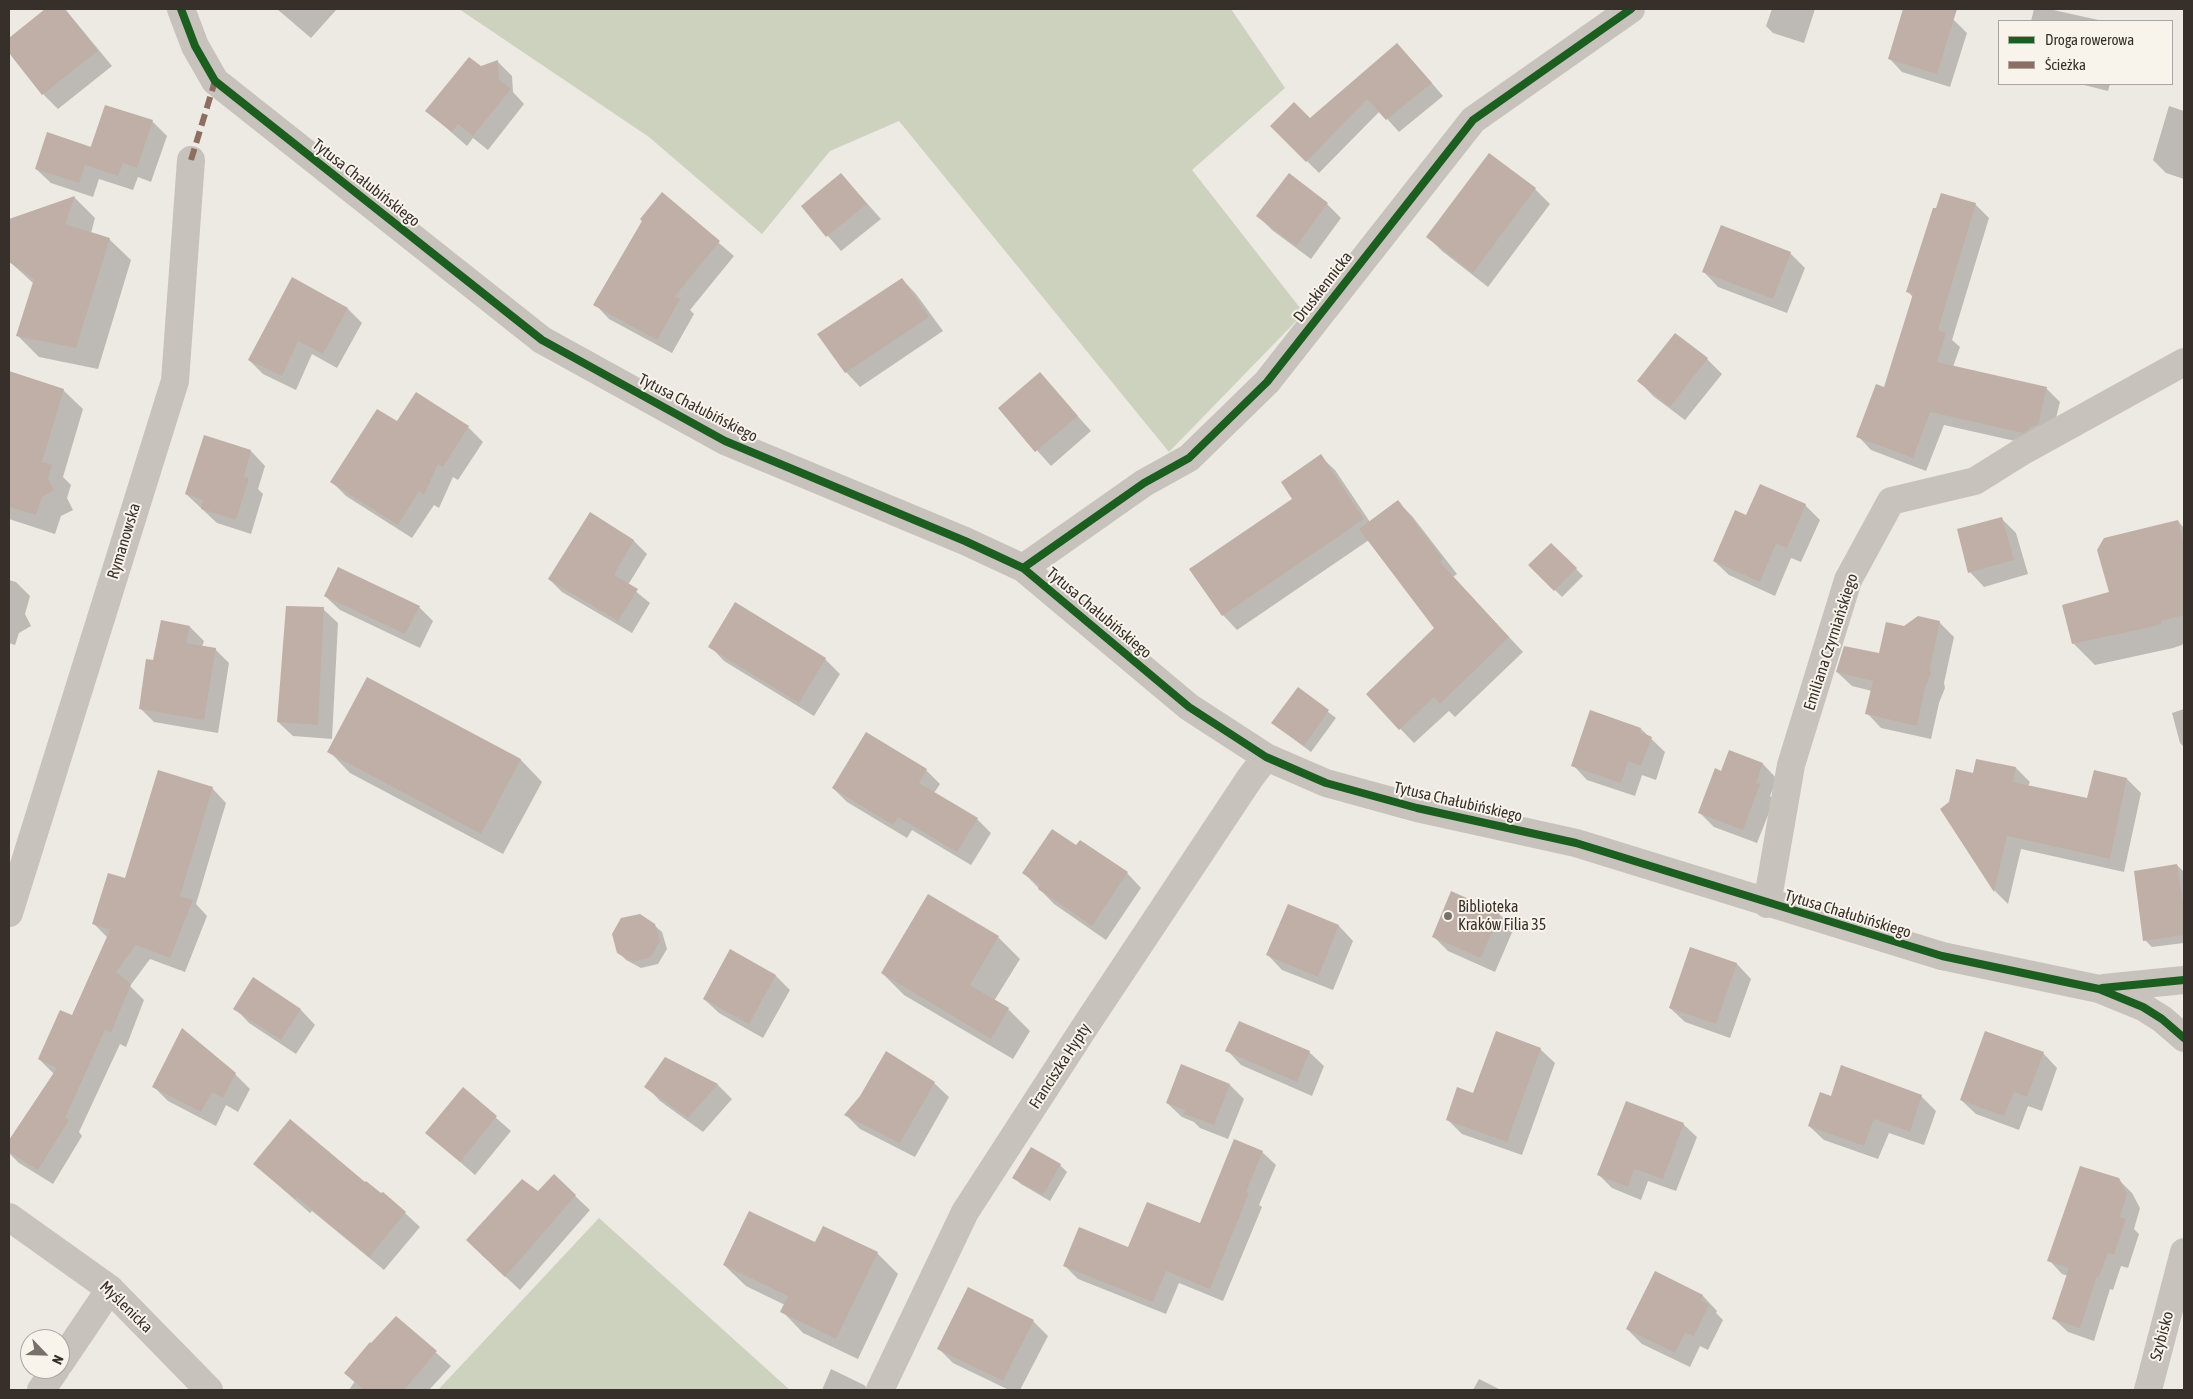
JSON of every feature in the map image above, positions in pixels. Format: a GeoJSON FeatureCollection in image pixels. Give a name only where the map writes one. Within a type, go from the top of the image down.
{"type":"FeatureCollection","features":[{"type":"Feature","properties":{"kind":"street","name":"Tytusa Chałubińskiego"},"geometry":{"type":"LineString","coordinates":[[181,9],[195,46],[215,81],[542,340],[725,441],[965,541],[1023,568],[1189,707],[1266,756],[1326,783],[1417,808],[1576,843],[1767,904],[1942,956],[2099,989],[2143,1007],[2162,1019],[2184,1038]]}},
{"type":"Feature","properties":{"kind":"street","name":"Druskiennicka"},"geometry":{"type":"LineString","coordinates":[[1023,568],[1144,483],[1189,458],[1266,382],[1473,120],[1631,9]]}},
{"type":"Feature","properties":{"kind":"street","name":"Rymanowska"},"geometry":{"type":"LineString","coordinates":[[9,913],[174,381],[191,160]]}},
{"type":"Feature","properties":{"kind":"street","name":"Emiliana Czyrniańskiego"},"geometry":{"type":"LineString","coordinates":[[1767,904],[1790,766],[1848,580],[1891,501],[1975,481],[2023,451],[2184,362]]}},
{"type":"Feature","properties":{"kind":"street","name":"Franciszka Hypty"},"geometry":{"type":"LineString","coordinates":[[880,1390],[965,1212],[1084,1028],[1266,756]]}},
{"type":"Feature","properties":{"kind":"street","name":"Tytusa Chałubińskiego"},"geometry":{"type":"LineString","coordinates":[[2099,989],[2184,980]]}},
{"type":"Feature","properties":{"kind":"street","name":"Myślenicka"},"geometry":{"type":"LineString","coordinates":[[9,1217],[110,1289],[209,1390]]}},
{"type":"Feature","properties":{"kind":"street","name":"Szybisko"},"geometry":{"type":"LineString","coordinates":[[2148,1390],[2184,1252]]}},
{"type":"Feature","properties":{"kind":"street"},"geometry":{"type":"LineString","coordinates":[[70,1348],[110,1289]]}},
{"type":"Feature","properties":{"kind":"street"},"geometry":{"type":"LineString","coordinates":[[41,1390],[49,1379]]}},
{"type":"Feature","properties":{"kind":"green space"},"geometry":{"type":"Polygon","coordinates":[[[459,9],[1231,9],[1285,88],[1192,170],[1304,313],[1169,452],[899,121],[830,151],[762,234],[649,137],[459,9]]]}},
{"type":"Feature","properties":{"kind":"green space"},"geometry":{"type":"Polygon","coordinates":[[[599,1218],[790,1390],[438,1390],[599,1218]]]}},
{"type":"Feature","properties":{"kind":"building"},"geometry":{"type":"Polygon","coordinates":[[[45,9],[65,9],[98,51],[42,95],[9,53],[9,38],[45,9]]]}},
{"type":"Feature","properties":{"kind":"building"},"geometry":{"type":"Polygon","coordinates":[[[1903,9],[1957,9],[1937,74],[1888,59],[1903,9]]]}},
{"type":"Feature","properties":{"kind":"building"},"geometry":{"type":"Polygon","coordinates":[[[1397,43],[1432,83],[1386,120],[1367,99],[1306,162],[1270,126],[1294,102],[1310,118],[1397,43]]]}},
{"type":"Feature","properties":{"kind":"building"},"geometry":{"type":"Polygon","coordinates":[[[469,57],[481,66],[498,60],[499,79],[511,89],[473,136],[458,124],[452,132],[425,111],[469,57]]]}},
{"type":"Feature","properties":{"kind":"building"},"geometry":{"type":"Polygon","coordinates":[[[105,105],[153,120],[137,168],[123,163],[118,176],[85,165],[79,183],[35,169],[47,132],[91,147],[105,105]]]}},
{"type":"Feature","properties":{"kind":"building"},"geometry":{"type":"Polygon","coordinates":[[[1489,153],[1536,188],[1473,273],[1426,237],[1489,153]]]}},
{"type":"Feature","properties":{"kind":"building"},"geometry":{"type":"Polygon","coordinates":[[[841,173],[867,204],[826,237],[801,206],[841,173]]]}},
{"type":"Feature","properties":{"kind":"building"},"geometry":{"type":"Polygon","coordinates":[[[1289,173],[1328,203],[1296,246],[1256,216],[1289,173]]]}},
{"type":"Feature","properties":{"kind":"building"},"geometry":{"type":"Polygon","coordinates":[[[662,192],[720,241],[675,296],[680,299],[657,340],[593,305],[642,221],[640,219],[662,192]]]}},
{"type":"Feature","properties":{"kind":"building"},"geometry":{"type":"Polygon","coordinates":[[[1941,193],[1976,203],[1938,330],[1946,333],[1937,362],[2047,387],[2038,425],[2030,427],[2029,430],[2023,433],[1930,412],[1913,458],[1856,437],[1876,384],[1884,387],[1913,294],[1906,292],[1933,208],[1936,208],[1941,193]]]}},
{"type":"Feature","properties":{"kind":"building"},"geometry":{"type":"Polygon","coordinates":[[[75,196],[65,224],[110,238],[76,348],[16,336],[34,279],[9,262],[9,219],[75,196]]]}},
{"type":"Feature","properties":{"kind":"building"},"geometry":{"type":"Polygon","coordinates":[[[1721,225],[1791,252],[1773,299],[1702,272],[1721,225]]]}},
{"type":"Feature","properties":{"kind":"building"},"geometry":{"type":"Polygon","coordinates":[[[292,277],[348,308],[323,354],[298,341],[282,376],[248,360],[292,277]]]}},
{"type":"Feature","properties":{"kind":"building"},"geometry":{"type":"Polygon","coordinates":[[[902,278],[929,317],[845,373],[817,334],[902,278]]]}},
{"type":"Feature","properties":{"kind":"building"},"geometry":{"type":"Polygon","coordinates":[[[1675,333],[1708,358],[1670,407],[1637,381],[1675,333]]]}},
{"type":"Feature","properties":{"kind":"building"},"geometry":{"type":"Polygon","coordinates":[[[9,371],[64,389],[42,462],[52,465],[48,478],[54,490],[42,497],[36,515],[9,507],[9,371]]]}},
{"type":"Feature","properties":{"kind":"building"},"geometry":{"type":"Polygon","coordinates":[[[1040,372],[1078,416],[1035,452],[998,408],[1040,372]]]}},
{"type":"Feature","properties":{"kind":"building"},"geometry":{"type":"Polygon","coordinates":[[[416,392],[469,426],[443,467],[438,464],[424,495],[419,491],[398,525],[330,482],[377,409],[397,421],[416,392]]]}},
{"type":"Feature","properties":{"kind":"building"},"geometry":{"type":"Polygon","coordinates":[[[204,435],[251,450],[244,477],[249,478],[236,520],[201,509],[203,500],[185,494],[204,435]]]}},
{"type":"Feature","properties":{"kind":"building"},"geometry":{"type":"Polygon","coordinates":[[[1321,454],[1364,519],[1222,616],[1189,569],[1292,499],[1281,482],[1321,454]]]}},
{"type":"Feature","properties":{"kind":"building"},"geometry":{"type":"Polygon","coordinates":[[[1760,484],[1806,504],[1787,548],[1776,544],[1760,582],[1713,561],[1735,510],[1746,515],[1760,484]]]}},
{"type":"Feature","properties":{"kind":"building"},"geometry":{"type":"Polygon","coordinates":[[[1398,500],[1443,559],[1440,562],[1509,637],[1440,704],[1434,697],[1399,730],[1366,694],[1434,628],[1359,529],[1398,500]]]}},
{"type":"Feature","properties":{"kind":"building"},"geometry":{"type":"Polygon","coordinates":[[[590,512],[634,540],[614,575],[638,589],[618,621],[548,579],[590,512]]]}},
{"type":"Feature","properties":{"kind":"building"},"geometry":{"type":"Polygon","coordinates":[[[2002,517],[2014,560],[1968,573],[1957,529],[2002,517]]]}},
{"type":"Feature","properties":{"kind":"building"},"geometry":{"type":"Polygon","coordinates":[[[2178,520],[2184,546],[2184,615],[2161,621],[2161,624],[2151,627],[2072,644],[2062,605],[2109,592],[2097,550],[2104,538],[2178,520]]]}},
{"type":"Feature","properties":{"kind":"building"},"geometry":{"type":"Polygon","coordinates":[[[1551,543],[1577,568],[1554,591],[1528,565],[1551,543]]]}},
{"type":"Feature","properties":{"kind":"building"},"geometry":{"type":"Polygon","coordinates":[[[338,567],[420,606],[405,634],[324,596],[338,567]]]}},
{"type":"Feature","properties":{"kind":"building"},"geometry":{"type":"Polygon","coordinates":[[[735,602],[826,658],[799,703],[708,647],[735,602]]]}},
{"type":"Feature","properties":{"kind":"building"},"geometry":{"type":"Polygon","coordinates":[[[286,606],[324,607],[318,725],[277,722],[286,606]]]}},
{"type":"Feature","properties":{"kind":"building"},"geometry":{"type":"Polygon","coordinates":[[[1918,616],[1940,621],[1930,668],[1931,673],[1925,688],[1917,726],[1865,714],[1873,681],[1836,672],[1844,646],[1879,653],[1886,622],[1904,626],[1918,616]]]}},
{"type":"Feature","properties":{"kind":"building"},"geometry":{"type":"Polygon","coordinates":[[[161,620],[190,626],[186,643],[216,648],[204,720],[139,709],[146,659],[153,660],[161,620]]]}},
{"type":"Feature","properties":{"kind":"building"},"geometry":{"type":"Polygon","coordinates":[[[367,677],[521,759],[481,834],[327,752],[367,677]]]}},
{"type":"Feature","properties":{"kind":"building"},"geometry":{"type":"Polygon","coordinates":[[[1298,687],[1329,710],[1304,746],[1271,723],[1298,687]]]}},
{"type":"Feature","properties":{"kind":"building"},"geometry":{"type":"Polygon","coordinates":[[[1590,710],[1641,728],[1640,732],[1652,737],[1641,766],[1628,761],[1621,783],[1571,766],[1590,710]]]}},
{"type":"Feature","properties":{"kind":"building"},"geometry":{"type":"Polygon","coordinates":[[[866,732],[927,769],[919,783],[978,818],[957,852],[898,817],[893,825],[832,788],[866,732]]]}},
{"type":"Feature","properties":{"kind":"building"},"geometry":{"type":"Polygon","coordinates":[[[1729,750],[1763,763],[1756,783],[1760,784],[1743,830],[1698,813],[1715,768],[1721,771],[1729,750]]]}},
{"type":"Feature","properties":{"kind":"building"},"geometry":{"type":"Polygon","coordinates":[[[1976,759],[2016,767],[2013,782],[2087,798],[2094,770],[2127,778],[2110,859],[2007,836],[1994,892],[1940,809],[1949,802],[1956,769],[1973,773],[1976,759]]]}},
{"type":"Feature","properties":{"kind":"building"},"geometry":{"type":"Polygon","coordinates":[[[158,770],[213,787],[180,896],[193,900],[170,958],[136,945],[116,972],[131,984],[111,1033],[105,1030],[65,1118],[69,1120],[38,1170],[9,1152],[9,1140],[57,1068],[38,1059],[60,1010],[72,1015],[110,930],[92,924],[108,873],[125,878],[158,770]]]}},
{"type":"Feature","properties":{"kind":"building"},"geometry":{"type":"Polygon","coordinates":[[[1052,829],[1076,845],[1080,840],[1128,872],[1092,926],[1038,889],[1040,885],[1022,873],[1052,829]]]}},
{"type":"Feature","properties":{"kind":"building"},"geometry":{"type":"Polygon","coordinates":[[[2177,864],[2184,910],[2184,935],[2143,941],[2134,871],[2177,864]]]}},
{"type":"Feature","properties":{"kind":"building"},"geometry":{"type":"Polygon","coordinates":[[[1451,891],[1500,913],[1481,958],[1432,937],[1451,891]]]}},
{"type":"Feature","properties":{"kind":"building"},"geometry":{"type":"Polygon","coordinates":[[[928,894],[999,936],[970,985],[1009,1008],[991,1039],[881,973],[928,894]]]}},
{"type":"Feature","properties":{"kind":"building"},"geometry":{"type":"Polygon","coordinates":[[[1288,904],[1339,925],[1318,977],[1266,955],[1288,904]]]}},
{"type":"Feature","properties":{"kind":"building"},"geometry":{"type":"Polygon","coordinates":[[[640,914],[655,924],[660,941],[651,957],[633,962],[617,953],[612,934],[621,918],[640,914]]]}},
{"type":"Feature","properties":{"kind":"building"},"geometry":{"type":"Polygon","coordinates":[[[1690,947],[1737,963],[1716,1024],[1669,1008],[1690,947]]]}},
{"type":"Feature","properties":{"kind":"building"},"geometry":{"type":"Polygon","coordinates":[[[730,949],[776,975],[749,1024],[703,999],[730,949]]]}},
{"type":"Feature","properties":{"kind":"building"},"geometry":{"type":"Polygon","coordinates":[[[253,977],[301,1009],[281,1040],[233,1009],[253,977]]]}},
{"type":"Feature","properties":{"kind":"building"},"geometry":{"type":"Polygon","coordinates":[[[1239,1021],[1310,1051],[1297,1082],[1225,1051],[1239,1021]]]}},
{"type":"Feature","properties":{"kind":"building"},"geometry":{"type":"Polygon","coordinates":[[[182,1028],[236,1073],[223,1098],[212,1092],[201,1112],[152,1087],[182,1028]]]}},
{"type":"Feature","properties":{"kind":"building"},"geometry":{"type":"Polygon","coordinates":[[[1496,1031],[1541,1048],[1507,1142],[1446,1120],[1457,1087],[1473,1093],[1496,1031]]]}},
{"type":"Feature","properties":{"kind":"building"},"geometry":{"type":"Polygon","coordinates":[[[1985,1031],[2044,1052],[2027,1097],[2014,1092],[2004,1116],[1960,1100],[1985,1031]]]}},
{"type":"Feature","properties":{"kind":"building"},"geometry":{"type":"Polygon","coordinates":[[[886,1051],[935,1082],[900,1143],[844,1115],[860,1096],[886,1051]]]}},
{"type":"Feature","properties":{"kind":"building"},"geometry":{"type":"Polygon","coordinates":[[[665,1057],[718,1084],[688,1118],[644,1087],[665,1057]]]}},
{"type":"Feature","properties":{"kind":"building"},"geometry":{"type":"Polygon","coordinates":[[[1181,1064],[1230,1084],[1214,1125],[1184,1114],[1185,1110],[1166,1103],[1181,1064]]]}},
{"type":"Feature","properties":{"kind":"building"},"geometry":{"type":"Polygon","coordinates":[[[1841,1065],[1922,1095],[1910,1132],[1874,1119],[1864,1146],[1808,1126],[1820,1092],[1831,1096],[1841,1065]]]}},
{"type":"Feature","properties":{"kind":"building"},"geometry":{"type":"Polygon","coordinates":[[[463,1087],[497,1116],[460,1162],[425,1133],[463,1087]]]}},
{"type":"Feature","properties":{"kind":"building"},"geometry":{"type":"Polygon","coordinates":[[[1626,1101],[1684,1123],[1663,1179],[1634,1169],[1628,1187],[1597,1175],[1626,1101]]]}},
{"type":"Feature","properties":{"kind":"building"},"geometry":{"type":"Polygon","coordinates":[[[290,1119],[365,1182],[381,1193],[383,1192],[406,1212],[369,1257],[297,1197],[295,1199],[253,1164],[290,1119]]]}},
{"type":"Feature","properties":{"kind":"building"},"geometry":{"type":"Polygon","coordinates":[[[1234,1139],[1263,1151],[1246,1192],[1249,1193],[1210,1289],[1166,1271],[1153,1302],[1063,1266],[1079,1227],[1128,1247],[1147,1202],[1200,1223],[1234,1139]]]}},
{"type":"Feature","properties":{"kind":"building"},"geometry":{"type":"Polygon","coordinates":[[[1031,1147],[1061,1164],[1043,1195],[1012,1178],[1031,1147]]]}},
{"type":"Feature","properties":{"kind":"building"},"geometry":{"type":"Polygon","coordinates":[[[2080,1166],[2119,1178],[2127,1194],[2120,1217],[2126,1219],[2114,1255],[2108,1253],[2099,1277],[2097,1276],[2080,1328],[2052,1319],[2069,1268],[2047,1261],[2080,1166]]]}},
{"type":"Feature","properties":{"kind":"building"},"geometry":{"type":"Polygon","coordinates":[[[554,1174],[576,1195],[505,1277],[466,1240],[522,1179],[538,1191],[554,1174]]]}},
{"type":"Feature","properties":{"kind":"building"},"geometry":{"type":"Polygon","coordinates":[[[749,1211],[815,1242],[823,1226],[878,1252],[836,1339],[780,1312],[788,1296],[723,1265],[749,1211]]]}},
{"type":"Feature","properties":{"kind":"building"},"geometry":{"type":"Polygon","coordinates":[[[1655,1271],[1703,1295],[1701,1300],[1709,1305],[1694,1336],[1685,1333],[1675,1353],[1626,1329],[1655,1271]]]}},
{"type":"Feature","properties":{"kind":"building"},"geometry":{"type":"Polygon","coordinates":[[[968,1287],[1034,1320],[1003,1381],[937,1349],[968,1287]]]}},
{"type":"Feature","properties":{"kind":"building"},"geometry":{"type":"Polygon","coordinates":[[[396,1316],[437,1351],[404,1390],[364,1390],[344,1373],[370,1342],[396,1316]]]}},
{"type":"Feature","properties":{"kind":"marked path"},"geometry":{"type":"LineString","coordinates":[[191,160],[215,81]]}},
{"type":"Feature","properties":{"kind":"cycle path"},"geometry":{"type":"LineString","coordinates":[[181,9],[195,46],[215,81],[542,340],[725,441],[965,541],[1023,568],[1189,707],[1266,757],[1326,783],[1417,808],[1576,843],[1942,956],[2099,989],[2143,1007],[2162,1019],[2184,1038]]}},
{"type":"Feature","properties":{"kind":"cycle path"},"geometry":{"type":"LineString","coordinates":[[1023,568],[1144,483],[1189,458],[1267,382],[1473,120],[1631,9]]}},
{"type":"Feature","properties":{"kind":"cycle path"},"geometry":{"type":"LineString","coordinates":[[2102,988],[2184,980]]}},
{"type":"Feature","properties":{"kind":"place","name":"Biblioteka Kraków Filia 35"},"geometry":{"type":"Point","coordinates":[1448,916]}}]}
